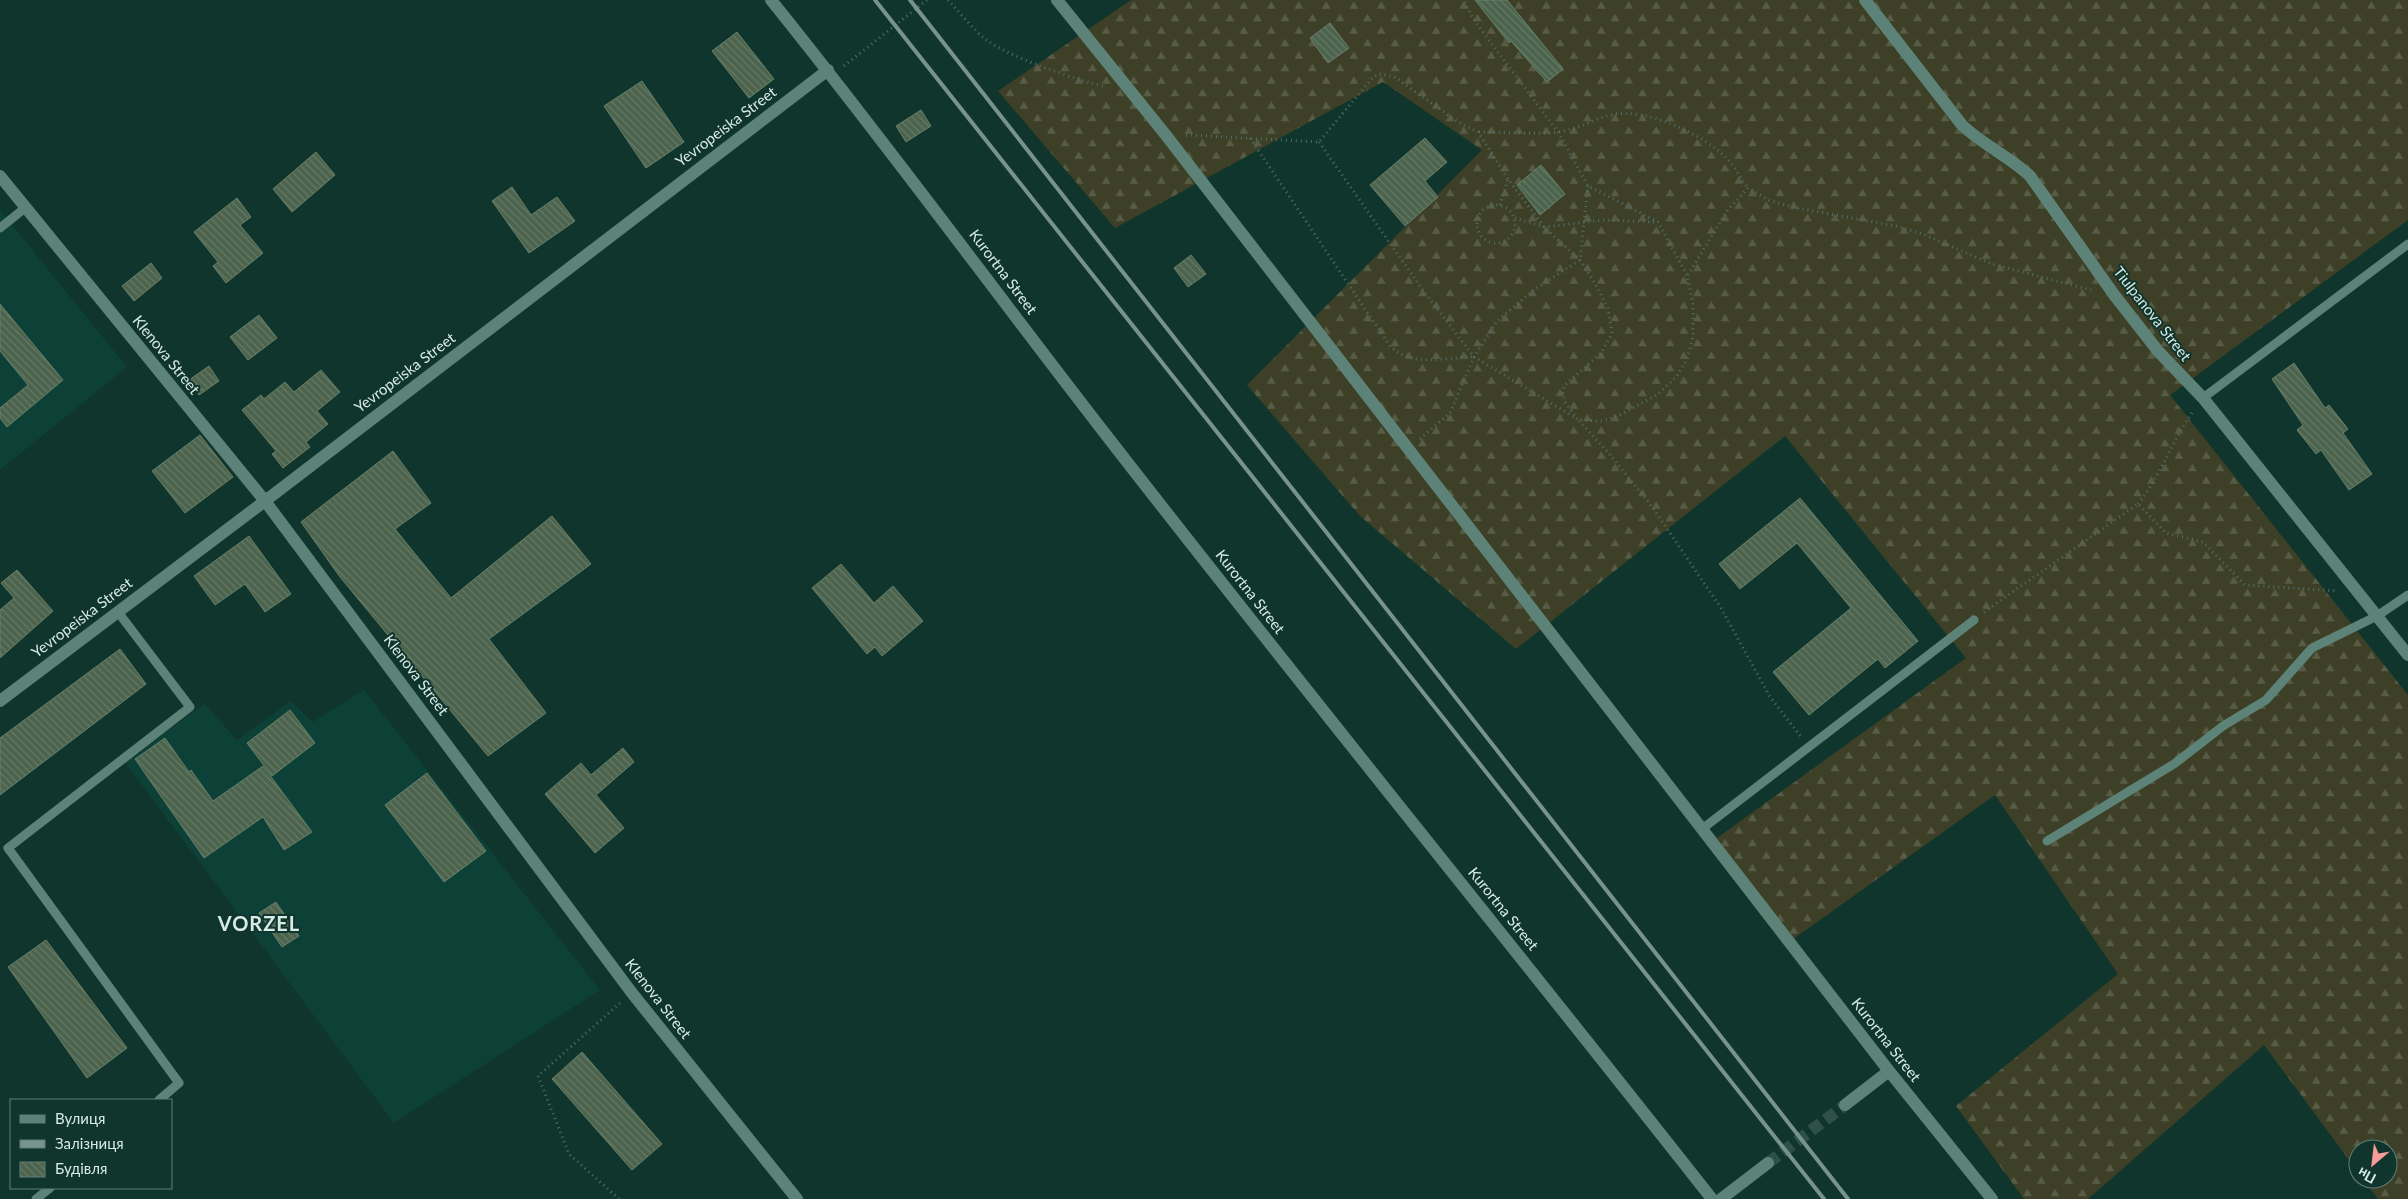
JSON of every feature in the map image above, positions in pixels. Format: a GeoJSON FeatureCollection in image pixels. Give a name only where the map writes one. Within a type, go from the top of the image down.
{"type":"FeatureCollection","features":[{"type":"Feature","properties":{"kind":"street","name":"Kurortna Street"},"geometry":{"type":"LineString","coordinates":[[771,0],[830,73],[1102,430],[1384,788],[1541,980],[1712,1199]]}},
{"type":"Feature","properties":{"kind":"street","name":"Kurortna Street"},"geometry":{"type":"LineString","coordinates":[[1057,0],[1165,134],[1889,1071],[1992,1199]]}},
{"type":"Feature","properties":{"kind":"street","name":"Tiulpanova Street"},"geometry":{"type":"LineString","coordinates":[[1866,0],[1962,125],[1973,136],[2019,166],[2030,176],[2115,296],[2158,351],[2203,398],[2408,655]]}},
{"type":"Feature","properties":{"kind":"street","name":"Yevropeiska Street"},"geometry":{"type":"LineString","coordinates":[[0,700],[830,73]]}},
{"type":"Feature","properties":{"kind":"street","name":"Klenova Street"},"geometry":{"type":"LineString","coordinates":[[0,176],[265,501],[632,992],[798,1199]]}},
{"type":"Feature","properties":{"kind":"street"},"geometry":{"type":"LineString","coordinates":[[1845,1105],[1889,1071]]}},
{"type":"Feature","properties":{"kind":"street"},"geometry":{"type":"LineString","coordinates":[[1721,1199],[1768,1163]]}},
{"type":"Feature","properties":{"kind":"lane"},"geometry":{"type":"LineString","coordinates":[[0,228],[25,208]]}},
{"type":"Feature","properties":{"kind":"lane"},"geometry":{"type":"LineString","coordinates":[[2203,398],[2408,244]]}},
{"type":"Feature","properties":{"kind":"lane"},"geometry":{"type":"LineString","coordinates":[[2047,841],[2174,764],[2223,726],[2266,700],[2312,648],[2377,616],[2408,595]]}},
{"type":"Feature","properties":{"kind":"lane"},"geometry":{"type":"LineString","coordinates":[[118,612],[190,707],[8,848],[179,1083],[160,1099]]}},
{"type":"Feature","properties":{"kind":"lane"},"geometry":{"type":"LineString","coordinates":[[1702,829],[1974,620]]}},
{"type":"Feature","properties":{"kind":"lane"},"geometry":{"type":"LineString","coordinates":[[36,1199],[49,1189]]}},
{"type":"Feature","properties":{"kind":"path"},"geometry":{"type":"LineString","coordinates":[[830,73],[927,0]]}},
{"type":"Feature","properties":{"kind":"path"},"geometry":{"type":"LineString","coordinates":[[948,0],[986,39],[1009,52],[1090,84],[1132,93]]}},
{"type":"Feature","properties":{"kind":"path"},"geometry":{"type":"LineString","coordinates":[[1319,142],[1422,289],[1474,357],[1578,420],[1602,421],[1618,416],[1658,394],[1677,376],[1688,357],[1693,336],[1693,304],[1687,275],[1658,222],[1588,186],[1558,132],[1474,20],[1463,0]]}},
{"type":"Feature","properties":{"kind":"path"},"geometry":{"type":"LineString","coordinates":[[1319,142],[1365,84],[1380,74],[1393,76],[1458,122],[1478,132],[1558,132],[1585,126],[1610,115],[1628,113],[1644,115],[1701,138],[1716,148],[1729,161],[1748,188],[1769,200],[1895,226],[1920,233],[1992,264],[2115,296]]}},
{"type":"Feature","properties":{"kind":"path"},"geometry":{"type":"LineString","coordinates":[[1478,132],[1508,179],[1544,227],[1580,260],[1608,308],[1612,327],[1610,339],[1605,348],[1564,386],[1565,402],[1653,508],[1721,608],[1770,697],[1808,746]]}},
{"type":"Feature","properties":{"kind":"path"},"geometry":{"type":"LineString","coordinates":[[1165,134],[1319,142]]}},
{"type":"Feature","properties":{"kind":"path"},"geometry":{"type":"LineString","coordinates":[[1250,138],[1390,346],[1396,352],[1419,359],[1474,357]]}},
{"type":"Feature","properties":{"kind":"path"},"geometry":{"type":"LineString","coordinates":[[1500,205],[1508,179]]}},
{"type":"Feature","properties":{"kind":"path"},"geometry":{"type":"LineString","coordinates":[[1580,260],[1588,186]]}},
{"type":"Feature","properties":{"kind":"path"},"geometry":{"type":"LineString","coordinates":[[1687,275],[1727,211],[1748,188]]}},
{"type":"Feature","properties":{"kind":"path"},"geometry":{"type":"LineString","coordinates":[[1500,205],[1506,207],[1515,218],[1516,223],[1513,235],[1503,242],[1492,243],[1481,236],[1477,224],[1482,211],[1487,207],[1500,205]]}},
{"type":"Feature","properties":{"kind":"path"},"geometry":{"type":"LineString","coordinates":[[1515,218],[1544,227],[1583,221],[1622,219],[1658,222]]}},
{"type":"Feature","properties":{"kind":"path"},"geometry":{"type":"LineString","coordinates":[[1408,450],[1450,413],[1474,357],[1491,328],[1515,304],[1580,260]]}},
{"type":"Feature","properties":{"kind":"path"},"geometry":{"type":"LineString","coordinates":[[1974,620],[2138,504],[2160,472],[2183,426],[2203,398]]}},
{"type":"Feature","properties":{"kind":"path"},"geometry":{"type":"LineString","coordinates":[[2138,504],[2166,533],[2203,542],[2245,585],[2358,592]]}},
{"type":"Feature","properties":{"kind":"path"},"geometry":{"type":"LineString","coordinates":[[619,1199],[569,1154],[538,1076],[632,992]]}},
{"type":"Feature","properties":{"kind":"shaded area"},"geometry":{"type":"Polygon","coordinates":[[[0,210],[127,367],[0,470],[0,210]]]}},
{"type":"Feature","properties":{"kind":"shaded area"},"geometry":{"type":"Polygon","coordinates":[[[364,690],[600,990],[394,1123],[124,761],[205,704],[237,740],[291,701],[312,722],[364,690]]]}},
{"type":"Feature","properties":{"kind":"green space"},"geometry":{"type":"Polygon","coordinates":[[[1131,0],[2408,0],[2408,220],[2170,395],[2408,695],[2408,1199],[2378,1199],[2370,1189],[2398,1189],[2398,1139],[2348,1139],[2348,1158],[2264,1045],[2088,1199],[2024,1199],[1956,1106],[2118,974],[1995,795],[1789,942],[1717,838],[1966,658],[1785,436],[1516,649],[1360,516],[1247,385],[1482,150],[1383,82],[1115,228],[998,91],[1131,0]]]}},
{"type":"Feature","properties":{"kind":"building"},"geometry":{"type":"Polygon","coordinates":[[[1475,0],[1507,0],[1563,69],[1547,82],[1511,41],[1509,43],[1475,0]]]}},
{"type":"Feature","properties":{"kind":"building"},"geometry":{"type":"Polygon","coordinates":[[[1330,23],[1349,48],[1328,63],[1310,38],[1330,23]]]}},
{"type":"Feature","properties":{"kind":"building"},"geometry":{"type":"Polygon","coordinates":[[[737,32],[774,79],[749,98],[712,51],[737,32]]]}},
{"type":"Feature","properties":{"kind":"building"},"geometry":{"type":"Polygon","coordinates":[[[642,81],[684,142],[646,168],[604,106],[642,81]]]}},
{"type":"Feature","properties":{"kind":"building"},"geometry":{"type":"Polygon","coordinates":[[[921,110],[931,126],[906,142],[896,126],[921,110]]]}},
{"type":"Feature","properties":{"kind":"building"},"geometry":{"type":"Polygon","coordinates":[[[1425,138],[1447,162],[1425,181],[1438,197],[1405,226],[1370,185],[1425,138]]]}},
{"type":"Feature","properties":{"kind":"building"},"geometry":{"type":"Polygon","coordinates":[[[316,152],[335,175],[292,212],[273,189],[316,152]]]}},
{"type":"Feature","properties":{"kind":"building"},"geometry":{"type":"Polygon","coordinates":[[[1541,165],[1565,194],[1540,215],[1517,185],[1541,165]]]}},
{"type":"Feature","properties":{"kind":"building"},"geometry":{"type":"Polygon","coordinates":[[[512,187],[531,215],[557,197],[575,221],[529,253],[492,201],[512,187]]]}},
{"type":"Feature","properties":{"kind":"building"},"geometry":{"type":"Polygon","coordinates":[[[237,198],[251,217],[240,225],[263,253],[226,283],[213,266],[218,262],[194,232],[237,198]]]}},
{"type":"Feature","properties":{"kind":"building"},"geometry":{"type":"Polygon","coordinates":[[[1191,255],[1206,274],[1188,287],[1174,268],[1191,255]]]}},
{"type":"Feature","properties":{"kind":"building"},"geometry":{"type":"Polygon","coordinates":[[[151,263],[162,278],[134,301],[122,286],[151,263]]]}},
{"type":"Feature","properties":{"kind":"building"},"geometry":{"type":"Polygon","coordinates":[[[0,304],[63,380],[7,427],[0,418],[0,408],[28,385],[0,351],[0,304]]]}},
{"type":"Feature","properties":{"kind":"building"},"geometry":{"type":"Polygon","coordinates":[[[259,315],[277,338],[248,360],[230,337],[259,315]]]}},
{"type":"Feature","properties":{"kind":"building"},"geometry":{"type":"Polygon","coordinates":[[[2294,363],[2325,408],[2329,405],[2348,429],[2343,433],[2372,474],[2349,490],[2321,450],[2316,454],[2297,430],[2303,425],[2272,379],[2294,363]]]}},
{"type":"Feature","properties":{"kind":"building"},"geometry":{"type":"Polygon","coordinates":[[[209,366],[219,381],[199,395],[189,380],[209,366]]]}},
{"type":"Feature","properties":{"kind":"building"},"geometry":{"type":"Polygon","coordinates":[[[321,370],[340,392],[317,411],[328,424],[306,442],[310,447],[283,468],[272,454],[276,451],[242,410],[261,395],[264,399],[285,382],[294,392],[321,370]]]}},
{"type":"Feature","properties":{"kind":"building"},"geometry":{"type":"Polygon","coordinates":[[[200,435],[233,477],[185,513],[152,471],[200,435]]]}},
{"type":"Feature","properties":{"kind":"building"},"geometry":{"type":"Polygon","coordinates":[[[393,451],[431,503],[395,529],[451,598],[552,516],[591,564],[489,639],[546,713],[488,756],[340,577],[301,522],[393,451]]]}},
{"type":"Feature","properties":{"kind":"building"},"geometry":{"type":"Polygon","coordinates":[[[1800,498],[1918,641],[1885,668],[1878,659],[1809,715],[1773,672],[1851,608],[1797,543],[1740,589],[1719,564],[1800,498]]]}},
{"type":"Feature","properties":{"kind":"building"},"geometry":{"type":"Polygon","coordinates":[[[249,536],[291,594],[265,612],[245,584],[215,605],[194,576],[249,536]]]}},
{"type":"Feature","properties":{"kind":"building"},"geometry":{"type":"Polygon","coordinates":[[[841,564],[874,603],[893,586],[923,621],[882,656],[875,647],[867,654],[812,588],[841,564]]]}},
{"type":"Feature","properties":{"kind":"building"},"geometry":{"type":"Polygon","coordinates":[[[17,570],[53,611],[0,658],[0,610],[14,598],[1,583],[17,570]]]}},
{"type":"Feature","properties":{"kind":"building"},"geometry":{"type":"Polygon","coordinates":[[[120,649],[146,684],[0,795],[0,738],[120,649]]]}},
{"type":"Feature","properties":{"kind":"building"},"geometry":{"type":"Polygon","coordinates":[[[290,710],[315,743],[272,776],[247,743],[290,710]]]}},
{"type":"Feature","properties":{"kind":"building"},"geometry":{"type":"Polygon","coordinates":[[[165,738],[189,772],[191,770],[213,801],[263,766],[312,832],[284,850],[263,817],[204,858],[135,759],[165,738]]]}},
{"type":"Feature","properties":{"kind":"building"},"geometry":{"type":"Polygon","coordinates":[[[623,748],[634,762],[596,795],[624,828],[595,853],[545,794],[581,763],[591,775],[623,748]]]}},
{"type":"Feature","properties":{"kind":"building"},"geometry":{"type":"Polygon","coordinates":[[[427,773],[486,851],[444,882],[385,805],[427,773]]]}},
{"type":"Feature","properties":{"kind":"building"},"geometry":{"type":"Polygon","coordinates":[[[276,902],[299,936],[282,947],[259,913],[276,902]]]}},
{"type":"Feature","properties":{"kind":"building"},"geometry":{"type":"Polygon","coordinates":[[[46,940],[127,1048],[87,1078],[8,967],[46,940]]]}},
{"type":"Feature","properties":{"kind":"building"},"geometry":{"type":"Polygon","coordinates":[[[582,1052],[662,1144],[632,1170],[552,1079],[582,1052]]]}},
{"type":"Feature","properties":{"kind":"tunnel"},"geometry":{"type":"LineString","coordinates":[[1768,1163],[1845,1105]]}},
{"type":"Feature","properties":{"kind":"railway"},"geometry":{"type":"LineString","coordinates":[[875,0],[1824,1199]]}},
{"type":"Feature","properties":{"kind":"railway"},"geometry":{"type":"LineString","coordinates":[[910,0],[1848,1199]]}},
{"type":"Feature","properties":{"kind":"district","name":"VORZEL"},"geometry":{"type":"Point","coordinates":[259,924]}}]}
